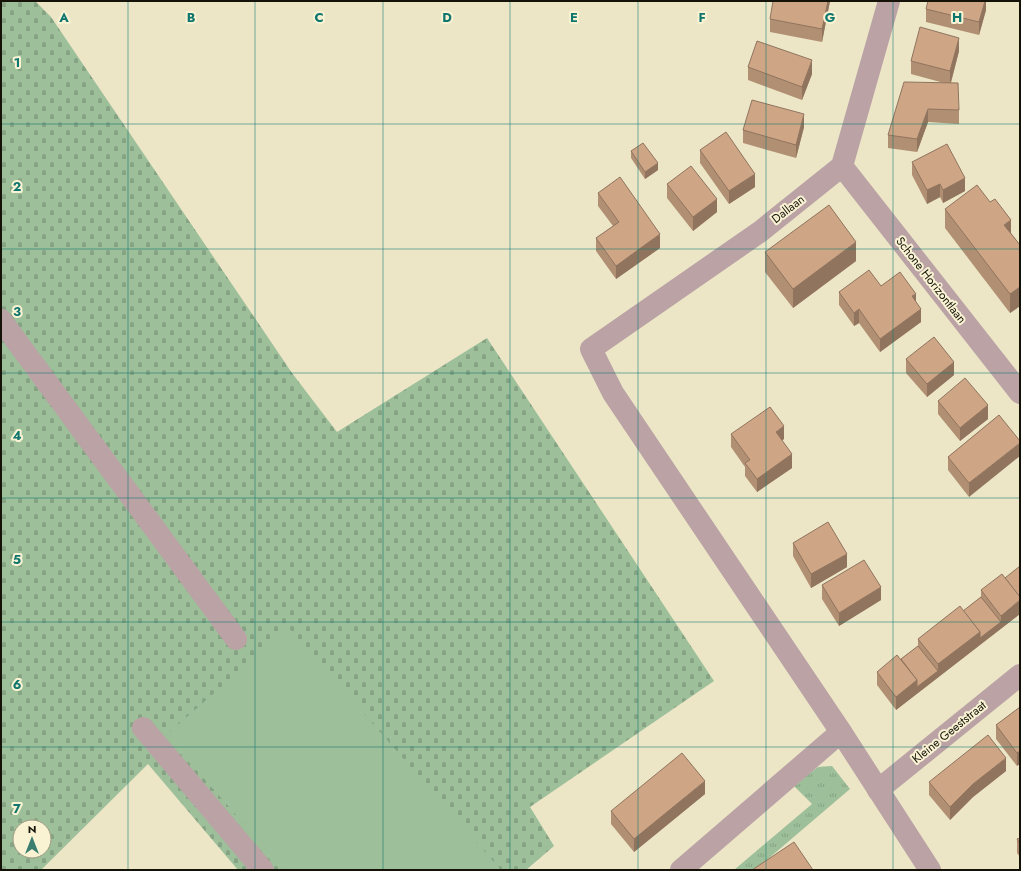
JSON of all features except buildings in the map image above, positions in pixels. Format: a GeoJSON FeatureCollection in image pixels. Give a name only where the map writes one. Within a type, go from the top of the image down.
{"type":"FeatureCollection","features":[{"type":"Feature","properties":{"kind":"street"},"geometry":{"type":"LineString","coordinates":[[842,166],[889,1]]}},
{"type":"Feature","properties":{"kind":"street","name":"Dallaan"},"geometry":{"type":"LineString","coordinates":[[840,732],[614,393],[591,349],[761,231],[842,166]]}},
{"type":"Feature","properties":{"kind":"street","name":"Schone Horizontlaan"},"geometry":{"type":"LineString","coordinates":[[842,166],[1020,393]]}},
{"type":"Feature","properties":{"kind":"street"},"geometry":{"type":"LineString","coordinates":[[1,320],[236,639]]}},
{"type":"Feature","properties":{"kind":"street","name":"Kleine Geeststraat"},"geometry":{"type":"LineString","coordinates":[[878,790],[1020,675]]}},
{"type":"Feature","properties":{"kind":"street"},"geometry":{"type":"LineString","coordinates":[[143,728],[263,870]]}},
{"type":"Feature","properties":{"kind":"street"},"geometry":{"type":"LineString","coordinates":[[681,870],[840,732],[930,870]]}},
{"type":"Feature","properties":{"kind":"green space"},"geometry":{"type":"Polygon","coordinates":[[[1,1],[35,1],[51,17],[292,373],[337,432],[487,338],[714,681],[530,807],[554,846],[526,870],[238,870],[148,764],[41,870],[1,870],[1,1]]]}},
{"type":"Feature","properties":{"kind":"green space"},"geometry":{"type":"Polygon","coordinates":[[[289,628],[501,870],[284,870],[166,735],[289,628]]]}},
{"type":"Feature","properties":{"kind":"green space"},"geometry":{"type":"Polygon","coordinates":[[[832,766],[850,789],[755,870],[734,870],[812,804],[793,785],[818,767],[832,766]]]}}]}
